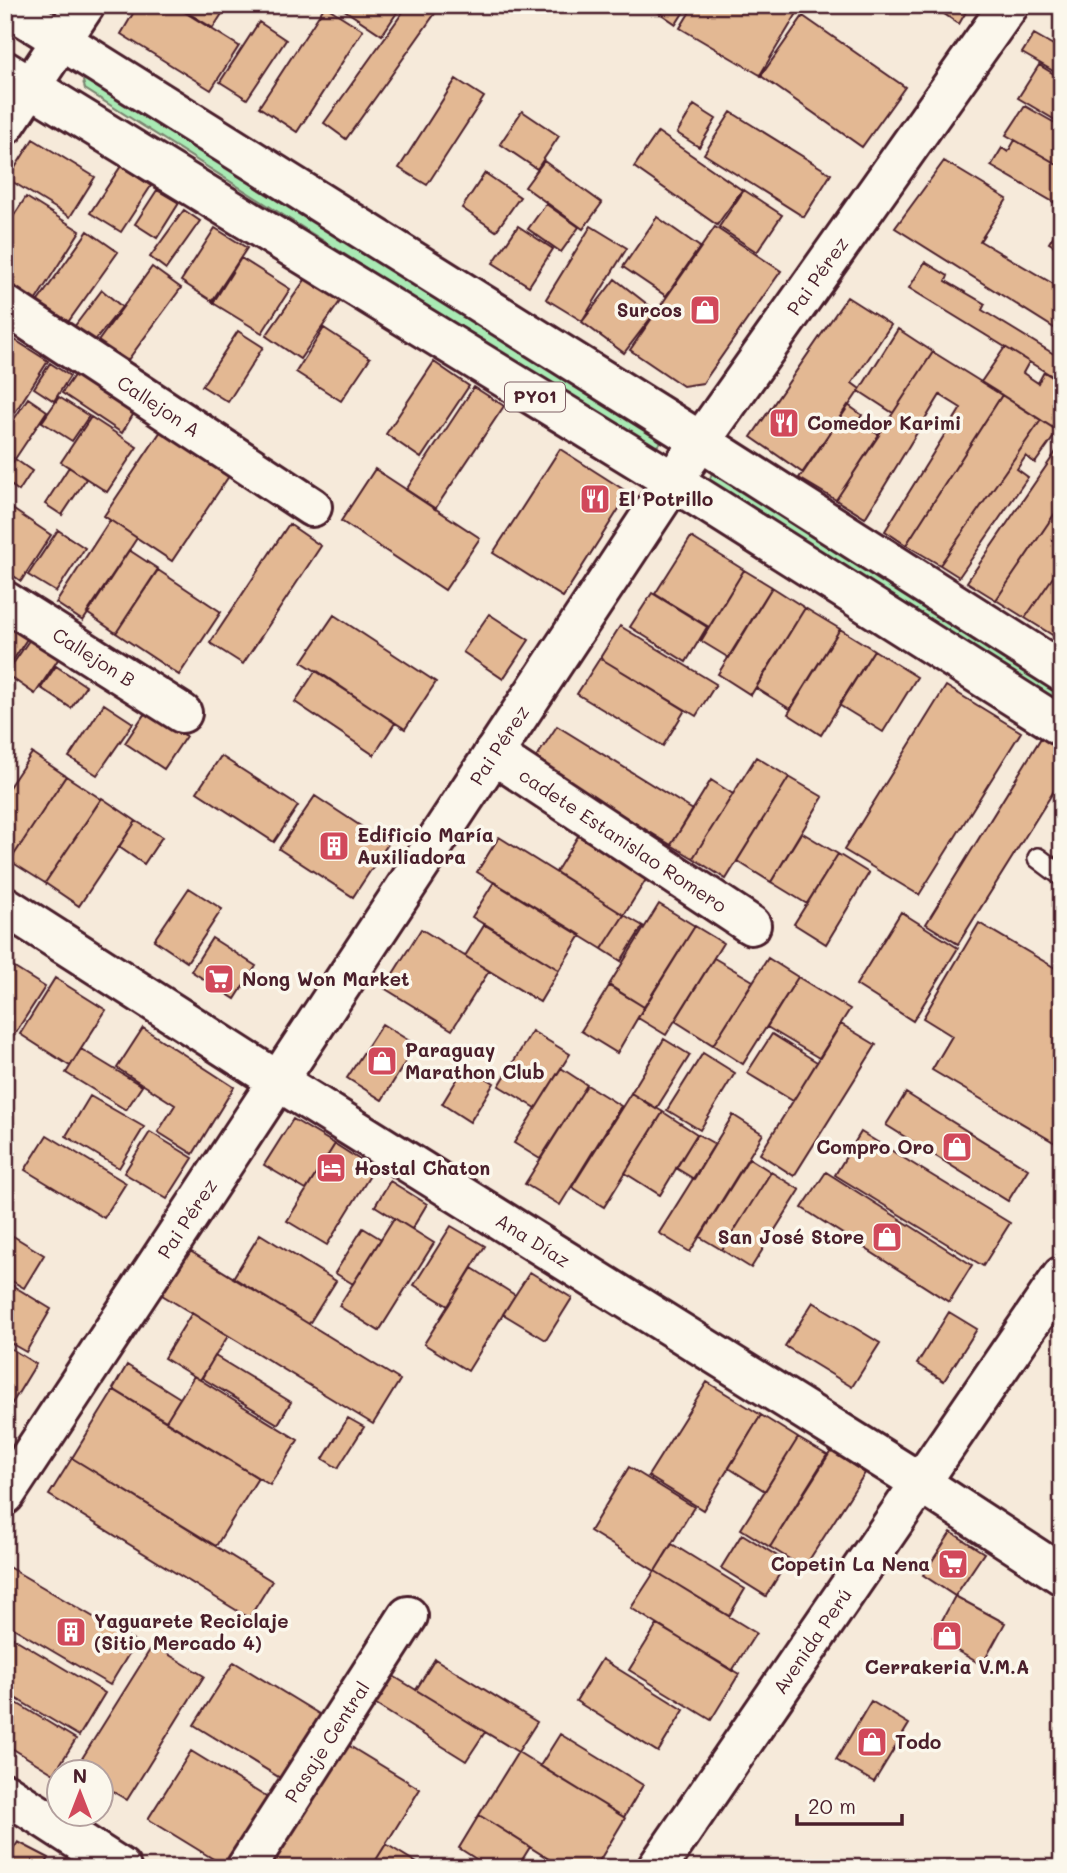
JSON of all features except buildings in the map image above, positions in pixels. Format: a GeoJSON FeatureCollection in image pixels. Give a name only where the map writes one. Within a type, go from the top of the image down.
{"type":"FeatureCollection","features":[{"type":"Feature","properties":{"kind":"main road","name":"PY01"},"geometry":{"type":"LineString","coordinates":[[5,5],[700,441],[1062,672]]}},
{"type":"Feature","properties":{"kind":"main road"},"geometry":{"type":"LineString","coordinates":[[5,125],[18,79],[61,40],[85,5]]}},
{"type":"Feature","properties":{"kind":"main road","name":"Pai Pérez"},"geometry":{"type":"LineString","coordinates":[[5,1495],[673,481],[1009,5]]}},
{"type":"Feature","properties":{"kind":"main road","name":"PY01"},"geometry":{"type":"LineString","coordinates":[[18,79],[673,481],[1062,727]]}},
{"type":"Feature","properties":{"kind":"main road","name":"Callejon A"},"geometry":{"type":"LineString","coordinates":[[5,305],[312,507]]}},
{"type":"Feature","properties":{"kind":"main road","name":"Callejon B"},"geometry":{"type":"LineString","coordinates":[[5,600],[182,713]]}},
{"type":"Feature","properties":{"kind":"main road","name":"cadete Estanislao Romero"},"geometry":{"type":"LineString","coordinates":[[493,754],[751,925]]}},
{"type":"Feature","properties":{"kind":"main road","name":"Ana Díaz"},"geometry":{"type":"LineString","coordinates":[[5,906],[922,1483],[1062,1575]]}},
{"type":"Feature","properties":{"kind":"main road","name":"Avenida Perú"},"geometry":{"type":"LineString","coordinates":[[657,1868],[1062,1276]]}},
{"type":"Feature","properties":{"kind":"main road","name":"Pasaje Central"},"geometry":{"type":"LineString","coordinates":[[246,1868],[408,1616]]}},
{"type":"Feature","properties":{"kind":"main road"},"geometry":{"type":"LineString","coordinates":[[5,1793],[121,1868]]}},
{"type":"Feature","properties":{"kind":"lane"},"geometry":{"type":"LineString","coordinates":[[1038,858],[1062,876]]}},
{"type":"Feature","properties":{"kind":"green space"},"geometry":{"type":"Polygon","coordinates":[[[88,77],[661,436],[662,441],[655,447],[647,447],[85,89],[83,81],[88,77]]]}},
{"type":"Feature","properties":{"kind":"green space"},"geometry":{"type":"Polygon","coordinates":[[[717,471],[1062,687],[1062,711],[708,483],[712,473],[717,471]]]}},
{"type":"Feature","properties":{"kind":"place","name":"Surcos"},"geometry":{"type":"Point","coordinates":[705,310]}},
{"type":"Feature","properties":{"kind":"place","name":"Comedor Karimi"},"geometry":{"type":"Point","coordinates":[784,423]}},
{"type":"Feature","properties":{"kind":"place","name":"El Potrillo"},"geometry":{"type":"Point","coordinates":[595,499]}},
{"type":"Feature","properties":{"kind":"place","name":"Edificio María Auxiliadora"},"geometry":{"type":"Point","coordinates":[334,846]}},
{"type":"Feature","properties":{"kind":"place","name":"Nong Won Market"},"geometry":{"type":"Point","coordinates":[219,979]}},
{"type":"Feature","properties":{"kind":"place","name":"Paraguay Marathon Club"},"geometry":{"type":"Point","coordinates":[382,1061]}},
{"type":"Feature","properties":{"kind":"place","name":"Compro Oro"},"geometry":{"type":"Point","coordinates":[957,1147]}},
{"type":"Feature","properties":{"kind":"place","name":"Hostal Chaton"},"geometry":{"type":"Point","coordinates":[331,1168]}},
{"type":"Feature","properties":{"kind":"place","name":"San José Store"},"geometry":{"type":"Point","coordinates":[887,1237]}},
{"type":"Feature","properties":{"kind":"place","name":"Copetin La Nena"},"geometry":{"type":"Point","coordinates":[953,1564]}},
{"type":"Feature","properties":{"kind":"place","name":"Yaguarete Reciclaje (Sitio Mercado 4)"},"geometry":{"type":"Point","coordinates":[71,1632]}},
{"type":"Feature","properties":{"kind":"place","name":"Cerrakeria V.M.A"},"geometry":{"type":"Point","coordinates":[947,1636]}},
{"type":"Feature","properties":{"kind":"place","name":"Todo"},"geometry":{"type":"Point","coordinates":[872,1742]}}]}
